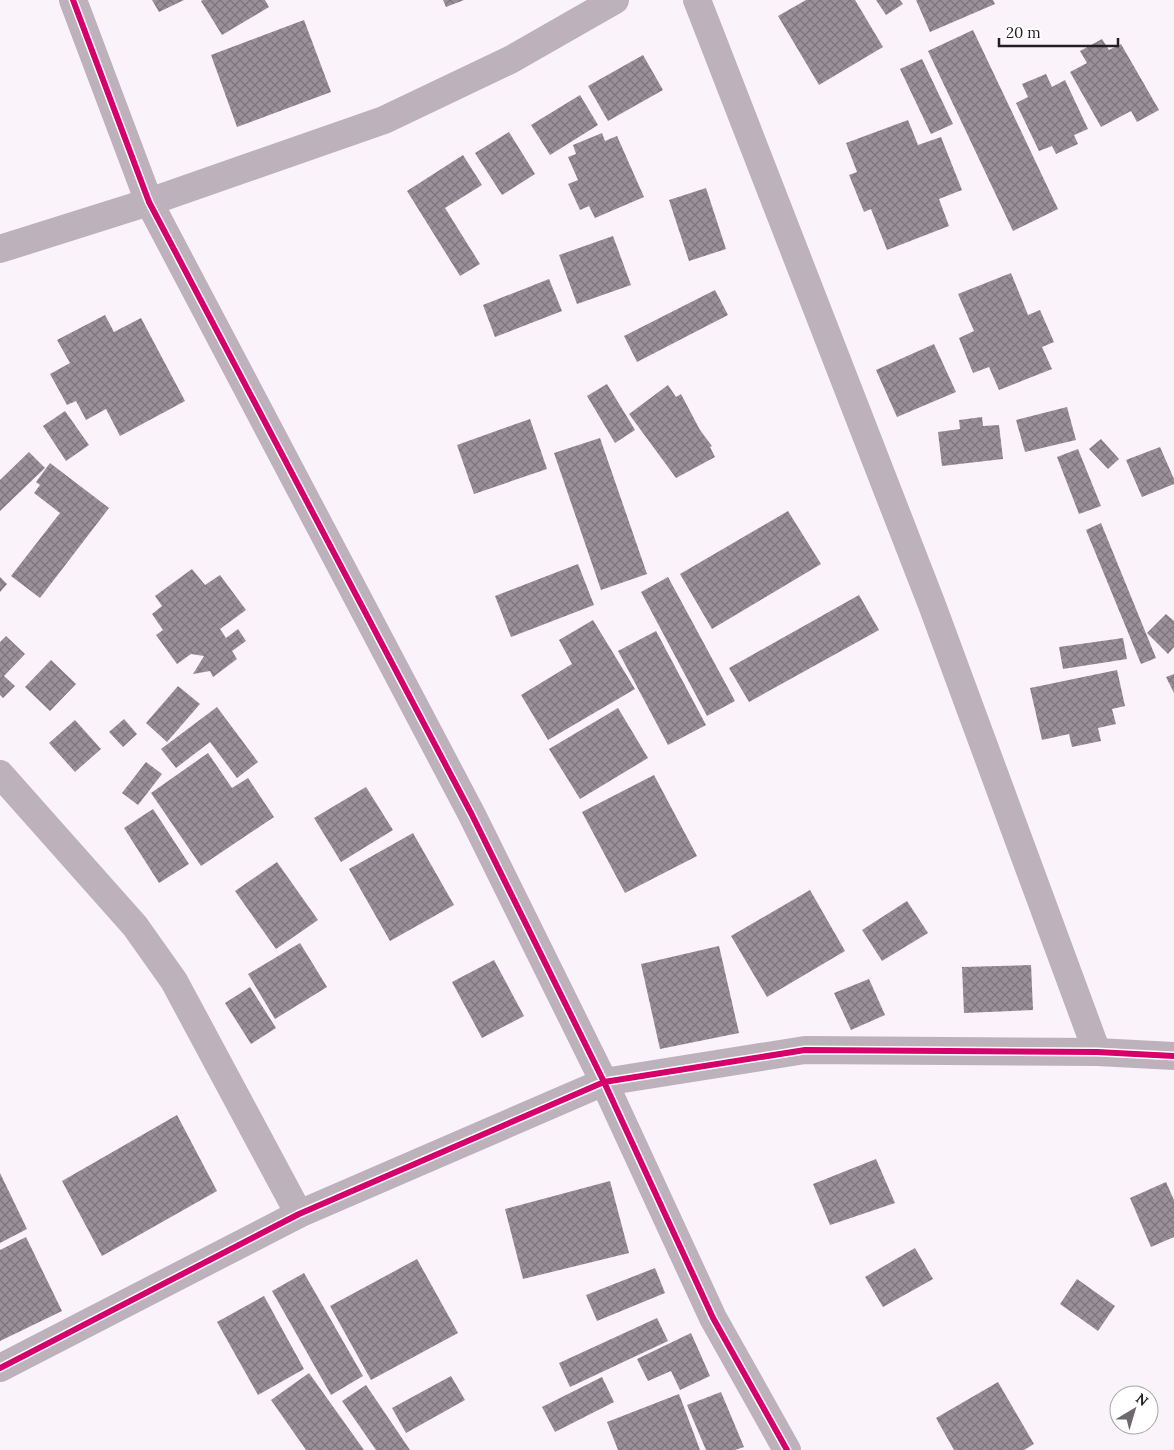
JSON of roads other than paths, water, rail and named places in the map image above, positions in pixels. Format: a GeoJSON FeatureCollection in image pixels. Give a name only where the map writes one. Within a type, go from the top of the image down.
{"type":"FeatureCollection","features":[{"type":"Feature","properties":{"kind":"street"},"geometry":{"type":"LineString","coordinates":[[73,0],[150,202],[472,815],[604,1082],[713,1318],[787,1450]]}},
{"type":"Feature","properties":{"kind":"street"},"geometry":{"type":"LineString","coordinates":[[0,249],[150,202],[384,120],[510,60],[615,0]]}},
{"type":"Feature","properties":{"kind":"street"},"geometry":{"type":"LineString","coordinates":[[697,0],[932,605],[1097,1052]]}},
{"type":"Feature","properties":{"kind":"street"},"geometry":{"type":"LineString","coordinates":[[0,774],[135,926],[174,981],[300,1214]]}},
{"type":"Feature","properties":{"kind":"street"},"geometry":{"type":"LineString","coordinates":[[0,1368],[300,1214],[604,1082],[805,1050],[1097,1052],[1174,1056]]}}]}
